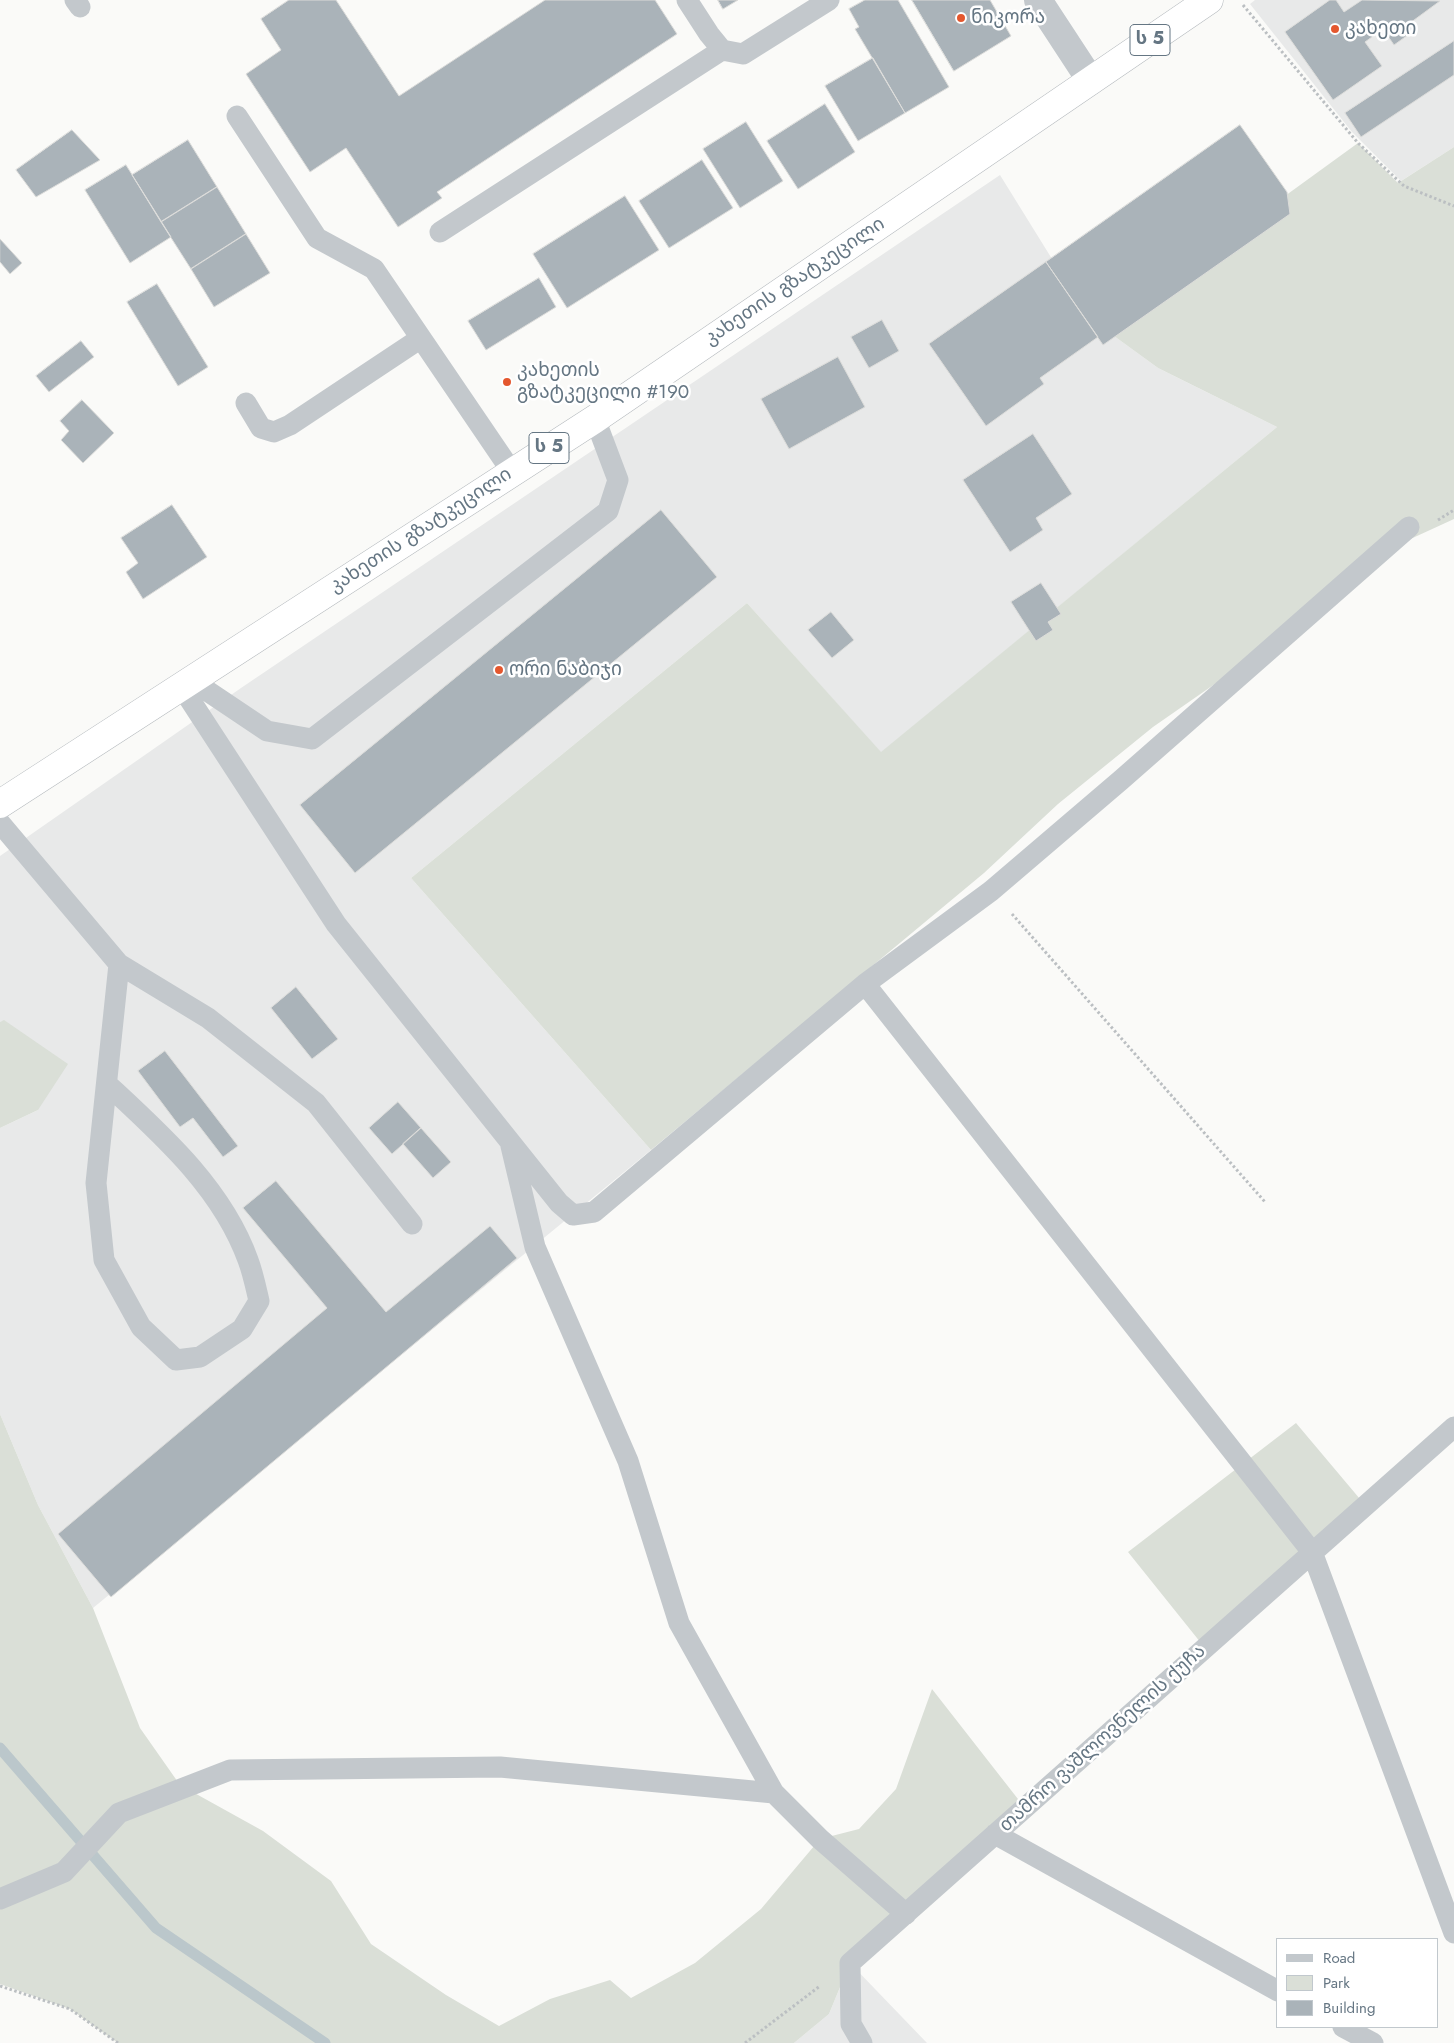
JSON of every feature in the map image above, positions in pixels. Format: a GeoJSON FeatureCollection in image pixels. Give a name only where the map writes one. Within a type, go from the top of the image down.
{"type":"FeatureCollection","features":[{"type":"Feature","properties":{"kind":"highway","name":"კახეთის გზატკეცილი"},"geometry":{"type":"LineString","coordinates":[[0,804],[595,418],[1209,0]]}},
{"type":"Feature","properties":{"kind":"street"},"geometry":{"type":"LineString","coordinates":[[1038,0],[1091,81]]}},
{"type":"Feature","properties":{"kind":"lane"},"geometry":{"type":"LineString","coordinates":[[687,0],[722,50],[743,54],[817,3]]}},
{"type":"Feature","properties":{"kind":"lane"},"geometry":{"type":"LineString","coordinates":[[440,232],[722,50]]}},
{"type":"Feature","properties":{"kind":"lane"},"geometry":{"type":"LineString","coordinates":[[237,116],[316,238],[374,269],[512,472]]}},
{"type":"Feature","properties":{"kind":"lane"},"geometry":{"type":"LineString","coordinates":[[246,404],[261,428],[274,432],[290,425],[421,338]]}},
{"type":"Feature","properties":{"kind":"lane"},"geometry":{"type":"LineString","coordinates":[[186,683],[267,731],[312,739],[608,511],[618,480],[595,418]]}},
{"type":"Feature","properties":{"kind":"lane"},"geometry":{"type":"LineString","coordinates":[[186,683],[336,924],[559,1203],[574,1215],[594,1212],[865,984],[992,891],[1409,527]]}},
{"type":"Feature","properties":{"kind":"lane"},"geometry":{"type":"LineString","coordinates":[[0,823],[119,964],[208,1018],[316,1103],[412,1224]]}},
{"type":"Feature","properties":{"kind":"lane"},"geometry":{"type":"LineString","coordinates":[[107,1084],[165,1138],[203,1181],[226,1217],[248,1260],[259,1301],[242,1329],[200,1357],[176,1360],[141,1327],[104,1260],[96,1183],[119,964]]}},
{"type":"Feature","properties":{"kind":"lane"},"geometry":{"type":"LineString","coordinates":[[865,984],[1312,1552],[1454,1933]]}},
{"type":"Feature","properties":{"kind":"lane"},"geometry":{"type":"LineString","coordinates":[[510,1141],[535,1248],[628,1461],[679,1623],[774,1793],[820,1838],[906,1914]]}},
{"type":"Feature","properties":{"kind":"lane","name":"თამრო ვაშლოვნელის ქუჩა"},"geometry":{"type":"LineString","coordinates":[[850,1963],[1454,1427]]}},
{"type":"Feature","properties":{"kind":"lane"},"geometry":{"type":"LineString","coordinates":[[0,1899],[64,1872],[119,1813],[230,1770],[500,1767],[774,1793]]}},
{"type":"Feature","properties":{"kind":"lane"},"geometry":{"type":"LineString","coordinates":[[995,1834],[1276,1989]]}},
{"type":"Feature","properties":{"kind":"lane"},"geometry":{"type":"LineString","coordinates":[[850,1963],[851,2024],[862,2043]]}},
{"type":"Feature","properties":{"kind":"lane"},"geometry":{"type":"LineString","coordinates":[[1345,2028],[1373,2043]]}},
{"type":"Feature","properties":{"kind":"path"},"geometry":{"type":"LineString","coordinates":[[1240,0],[1358,143],[1404,186],[1454,206]]}},
{"type":"Feature","properties":{"kind":"path"},"geometry":{"type":"LineString","coordinates":[[992,891],[1264,1202]]}},
{"type":"Feature","properties":{"kind":"path"},"geometry":{"type":"LineString","coordinates":[[745,2043],[850,1963]]}},
{"type":"Feature","properties":{"kind":"path"},"geometry":{"type":"LineString","coordinates":[[0,1986],[70,2009],[118,2043]]}},
{"type":"Feature","properties":{"kind":"shaded area"},"geometry":{"type":"Polygon","coordinates":[[[1255,0],[1454,0],[1454,147],[1401,181],[1352,132],[1250,4],[1255,0]]]}},
{"type":"Feature","properties":{"kind":"shaded area"},"geometry":{"type":"Polygon","coordinates":[[[1000,175],[1088,317],[1158,368],[1277,427],[881,753],[747,603],[411,878],[651,1150],[93,1608],[38,1505],[0,1414],[0,1128],[38,1110],[5,1021],[0,1022],[0,856],[241,688],[1000,175]]]}},
{"type":"Feature","properties":{"kind":"shaded area"},"geometry":{"type":"Polygon","coordinates":[[[850,1963],[927,2043],[794,2043],[829,2014],[850,1963]]]}},
{"type":"Feature","properties":{"kind":"green space"},"geometry":{"type":"Polygon","coordinates":[[[1358,143],[1398,183],[1454,147],[1454,519],[1356,564],[1255,656],[1153,727],[1058,804],[984,873],[651,1150],[411,878],[747,603],[881,752],[1277,427],[1158,368],[1103,328],[1358,143]]]}},
{"type":"Feature","properties":{"kind":"green space"},"geometry":{"type":"Polygon","coordinates":[[[4,1020],[68,1064],[38,1110],[0,1128],[0,1022],[4,1020]]]}},
{"type":"Feature","properties":{"kind":"green space"},"geometry":{"type":"Polygon","coordinates":[[[0,1414],[38,1505],[93,1608],[140,1728],[180,1785],[263,1831],[331,1881],[371,1944],[446,1995],[499,2026],[550,1999],[610,1980],[631,1998],[695,1963],[761,1909],[820,1839],[859,1829],[896,1789],[932,1689],[1025,1808],[850,1963],[829,2014],[794,2043],[118,2043],[70,2009],[0,1984],[0,1414]]]}},
{"type":"Feature","properties":{"kind":"green space"},"geometry":{"type":"Polygon","coordinates":[[[1296,1423],[1365,1505],[1205,1648],[1128,1552],[1296,1423]]]}},
{"type":"Feature","properties":{"kind":"building"},"geometry":{"type":"Polygon","coordinates":[[[289,0],[336,0],[399,96],[545,0],[655,0],[677,34],[437,192],[442,198],[398,227],[346,148],[310,172],[246,74],[281,50],[261,19],[289,0]]]}},
{"type":"Feature","properties":{"kind":"building"},"geometry":{"type":"Polygon","coordinates":[[[718,0],[738,0],[723,9],[718,0]]]}},
{"type":"Feature","properties":{"kind":"building"},"geometry":{"type":"Polygon","coordinates":[[[865,0],[898,0],[949,87],[905,113],[855,29],[859,27],[849,9],[865,0]]]}},
{"type":"Feature","properties":{"kind":"building","name":"ნიკორა"},"geometry":{"type":"Polygon","coordinates":[[[912,0],[990,0],[1011,36],[954,71],[912,0]]]}},
{"type":"Feature","properties":{"kind":"building"},"geometry":{"type":"Polygon","coordinates":[[[1330,0],[1336,0],[1344,12],[1362,0],[1440,1],[1410,23],[1415,30],[1394,45],[1383,29],[1365,42],[1382,66],[1333,100],[1285,32],[1330,0]]]}},
{"type":"Feature","properties":{"kind":"building"},"geometry":{"type":"Polygon","coordinates":[[[1454,41],[1454,75],[1361,137],[1345,113],[1454,41]]]}},
{"type":"Feature","properties":{"kind":"building"},"geometry":{"type":"Polygon","coordinates":[[[873,58],[905,113],[858,141],[825,86],[873,58]]]}},
{"type":"Feature","properties":{"kind":"building"},"geometry":{"type":"Polygon","coordinates":[[[825,104],[855,152],[798,189],[767,141],[825,104]]]}},
{"type":"Feature","properties":{"kind":"building"},"geometry":{"type":"Polygon","coordinates":[[[746,122],[783,181],[740,208],[703,149],[746,122]]]}},
{"type":"Feature","properties":{"kind":"building"},"geometry":{"type":"Polygon","coordinates":[[[1240,125],[1287,192],[1290,214],[1103,345],[1046,262],[1240,125]]]}},
{"type":"Feature","properties":{"kind":"building"},"geometry":{"type":"Polygon","coordinates":[[[72,130],[100,160],[36,197],[16,170],[72,130]]]}},
{"type":"Feature","properties":{"kind":"building"},"geometry":{"type":"Polygon","coordinates":[[[188,140],[217,187],[161,222],[132,175],[188,140]]]}},
{"type":"Feature","properties":{"kind":"building"},"geometry":{"type":"Polygon","coordinates":[[[702,160],[733,208],[669,248],[639,201],[702,160]]]}},
{"type":"Feature","properties":{"kind":"building"},"geometry":{"type":"Polygon","coordinates":[[[126,165],[171,237],[130,263],[85,190],[126,165]]]}},
{"type":"Feature","properties":{"kind":"building"},"geometry":{"type":"Polygon","coordinates":[[[217,187],[246,234],[191,269],[161,222],[217,187]]]}},
{"type":"Feature","properties":{"kind":"building"},"geometry":{"type":"Polygon","coordinates":[[[625,196],[659,250],[567,308],[533,254],[625,196]]]}},
{"type":"Feature","properties":{"kind":"building"},"geometry":{"type":"Polygon","coordinates":[[[246,234],[270,273],[214,307],[191,269],[246,234]]]}},
{"type":"Feature","properties":{"kind":"building"},"geometry":{"type":"Polygon","coordinates":[[[0,239],[22,263],[10,274],[0,262],[0,239]]]}},
{"type":"Feature","properties":{"kind":"building"},"geometry":{"type":"Polygon","coordinates":[[[1046,262],[1098,337],[1040,378],[1044,384],[986,426],[929,344],[1046,262]]]}},
{"type":"Feature","properties":{"kind":"building"},"geometry":{"type":"Polygon","coordinates":[[[539,278],[556,307],[486,350],[468,321],[539,278]]]}},
{"type":"Feature","properties":{"kind":"building"},"geometry":{"type":"Polygon","coordinates":[[[157,284],[208,367],[178,386],[127,302],[157,284]]]}},
{"type":"Feature","properties":{"kind":"building"},"geometry":{"type":"Polygon","coordinates":[[[882,320],[899,351],[869,368],[851,337],[882,320]]]}},
{"type":"Feature","properties":{"kind":"building"},"geometry":{"type":"Polygon","coordinates":[[[81,341],[94,357],[49,392],[36,376],[81,341]]]}},
{"type":"Feature","properties":{"kind":"building"},"geometry":{"type":"Polygon","coordinates":[[[838,357],[865,407],[789,449],[761,399],[838,357]]]}},
{"type":"Feature","properties":{"kind":"building"},"geometry":{"type":"Polygon","coordinates":[[[82,400],[114,433],[83,463],[61,440],[69,431],[60,421],[82,400]]]}},
{"type":"Feature","properties":{"kind":"building"},"geometry":{"type":"Polygon","coordinates":[[[1033,434],[1072,494],[1036,518],[1043,530],[1010,552],[963,480],[1033,434]]]}},
{"type":"Feature","properties":{"kind":"building"},"geometry":{"type":"Polygon","coordinates":[[[172,505],[207,557],[143,599],[126,572],[138,563],[121,538],[172,505]]]}},
{"type":"Feature","properties":{"kind":"building"},"geometry":{"type":"Polygon","coordinates":[[[661,510],[717,577],[355,873],[300,805],[661,510]]]}},
{"type":"Feature","properties":{"kind":"building"},"geometry":{"type":"Polygon","coordinates":[[[1041,583],[1061,614],[1048,622],[1053,630],[1036,641],[1011,602],[1041,583]]]}},
{"type":"Feature","properties":{"kind":"building"},"geometry":{"type":"Polygon","coordinates":[[[831,612],[854,640],[832,658],[808,630],[831,612]]]}},
{"type":"Feature","properties":{"kind":"building"},"geometry":{"type":"Polygon","coordinates":[[[296,987],[338,1039],[312,1059],[271,1008],[296,987]]]}},
{"type":"Feature","properties":{"kind":"building"},"geometry":{"type":"Polygon","coordinates":[[[165,1051],[238,1146],[223,1157],[193,1118],[180,1127],[138,1071],[165,1051]]]}},
{"type":"Feature","properties":{"kind":"building"},"geometry":{"type":"Polygon","coordinates":[[[398,1102],[421,1128],[392,1154],[369,1128],[398,1102]]]}},
{"type":"Feature","properties":{"kind":"building"},"geometry":{"type":"Polygon","coordinates":[[[421,1128],[451,1162],[433,1178],[403,1144],[421,1128]]]}},
{"type":"Feature","properties":{"kind":"building"},"geometry":{"type":"Polygon","coordinates":[[[276,1181],[386,1312],[490,1226],[517,1258],[111,1597],[58,1534],[327,1308],[243,1208],[276,1181]]]}},
{"type":"Feature","properties":{"kind":"waterway"},"geometry":{"type":"LineString","coordinates":[[0,1748],[156,1928],[325,2043]]}},
{"type":"Feature","properties":{"kind":"place","name":"ნიკორა"},"geometry":{"type":"Point","coordinates":[961,18]}},
{"type":"Feature","properties":{"kind":"place","name":"კახეთი"},"geometry":{"type":"Point","coordinates":[1335,29]}},
{"type":"Feature","properties":{"kind":"place","name":"კახეთის გზატკეცილი #190"},"geometry":{"type":"Point","coordinates":[507,382]}},
{"type":"Feature","properties":{"kind":"place","name":"ორი ნაბიჯი"},"geometry":{"type":"Point","coordinates":[499,670]}}]}
